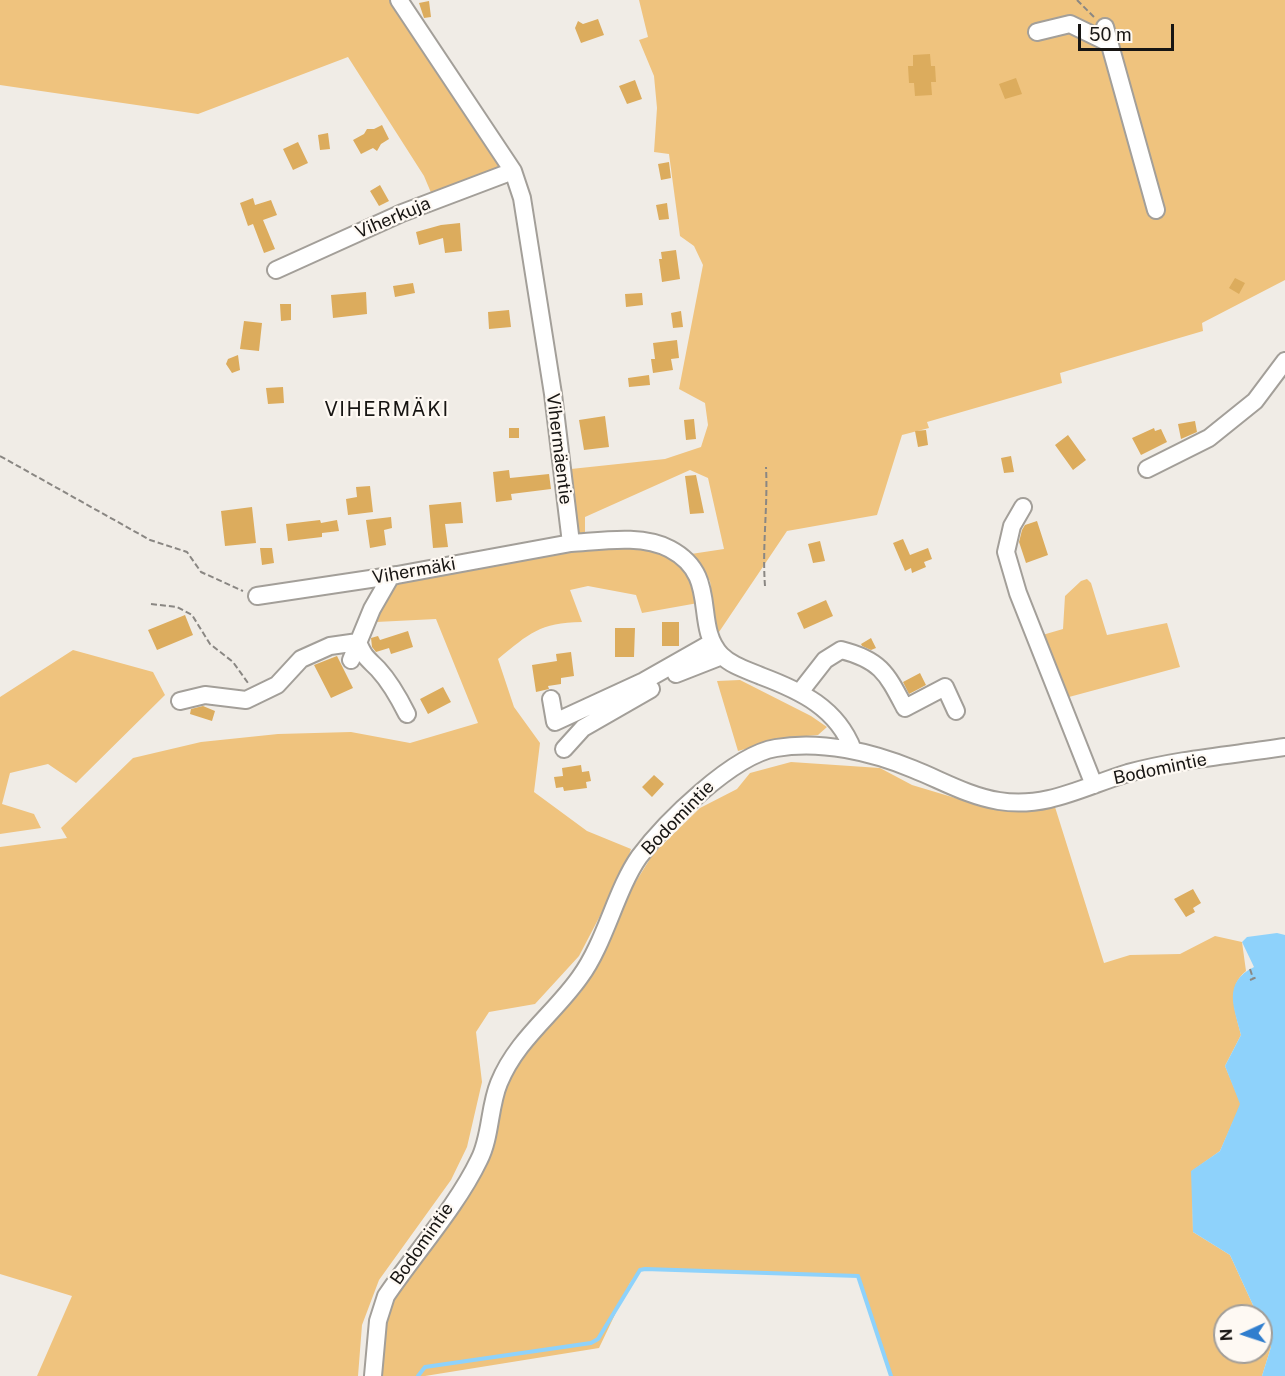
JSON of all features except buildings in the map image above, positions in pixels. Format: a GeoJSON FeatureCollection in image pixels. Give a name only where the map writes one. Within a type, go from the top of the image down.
{"type":"FeatureCollection","features":[{"type":"Feature","properties":{"kind":"street","name":"Vihermäentie"},"geometry":{"type":"LineString","coordinates":[[399,0],[513,171],[522,198],[553,394],[571,543]]}},
{"type":"Feature","properties":{"kind":"street"},"geometry":{"type":"LineString","coordinates":[[1037,32],[1070,24],[1107,35],[1156,210]]}},
{"type":"Feature","properties":{"kind":"street","name":"Viherkuja"},"geometry":{"type":"LineString","coordinates":[[276,270],[402,213],[513,171]]}},
{"type":"Feature","properties":{"kind":"street"},"geometry":{"type":"LineString","coordinates":[[1147,469],[1209,438],[1255,401],[1285,361]]}},
{"type":"Feature","properties":{"kind":"street"},"geometry":{"type":"LineString","coordinates":[[1023,507],[1012,526],[1006,552],[1018,593],[1094,785]]}},
{"type":"Feature","properties":{"kind":"street"},"geometry":{"type":"LineString","coordinates":[[571,543],[615,540],[651,542],[668,548],[686,559],[698,576],[706,604],[711,643],[722,656],[733,665],[800,692],[832,716],[843,729],[853,750]]}},
{"type":"Feature","properties":{"kind":"street","name":"Vihermäki"},"geometry":{"type":"LineString","coordinates":[[257,596],[391,576],[571,543]]}},
{"type":"Feature","properties":{"kind":"street"},"geometry":{"type":"LineString","coordinates":[[351,660],[372,609],[391,576]]}},
{"type":"Feature","properties":{"kind":"street"},"geometry":{"type":"LineString","coordinates":[[180,701],[205,695],[246,700],[277,685],[301,659],[330,646],[358,642]]}},
{"type":"Feature","properties":{"kind":"street"},"geometry":{"type":"LineString","coordinates":[[358,642],[365,659],[383,676],[407,714]]}},
{"type":"Feature","properties":{"kind":"street"},"geometry":{"type":"LineString","coordinates":[[550,699],[555,722],[644,681],[711,643]]}},
{"type":"Feature","properties":{"kind":"street"},"geometry":{"type":"LineString","coordinates":[[800,692],[825,660],[841,650],[853,653],[886,671],[905,708],[945,687],[956,711]]}},
{"type":"Feature","properties":{"kind":"street"},"geometry":{"type":"LineString","coordinates":[[564,749],[583,728],[688,667],[722,656]]}},
{"type":"Feature","properties":{"kind":"street","name":"Bodomintie"},"geometry":{"type":"LineString","coordinates":[[373,1376],[378,1321],[386,1296],[481,1157],[498,1085],[515,1051],[580,977],[639,858],[688,804],[720,776],[753,755],[776,748],[821,747],[853,750],[913,769],[952,787],[999,801],[1032,803],[1065,797],[1128,773],[1183,761],[1285,747]]}},
{"type":"Feature","properties":{"kind":"path"},"geometry":{"type":"LineString","coordinates":[[1077,0],[1107,35]]}},
{"type":"Feature","properties":{"kind":"path"},"geometry":{"type":"LineString","coordinates":[[1081,4],[1083,0]]}},
{"type":"Feature","properties":{"kind":"path"},"geometry":{"type":"LineString","coordinates":[[0,456],[150,540],[187,552],[201,572],[224,585],[257,596]]}},
{"type":"Feature","properties":{"kind":"path"},"geometry":{"type":"LineString","coordinates":[[765,586],[762,552],[766,467]]}},
{"type":"Feature","properties":{"kind":"path"},"geometry":{"type":"LineString","coordinates":[[151,604],[177,607],[192,615],[210,644],[233,662],[257,695]]}},
{"type":"Feature","properties":{"kind":"path"},"geometry":{"type":"LineString","coordinates":[[1250,969],[1253,978]]}},
{"type":"Feature","properties":{"kind":"shaded area"},"geometry":{"type":"Polygon","coordinates":[[[0,0],[390,0],[505,167],[432,195],[424,176],[348,57],[198,114],[0,85],[0,0]]]}},
{"type":"Feature","properties":{"kind":"shaded area"},"geometry":{"type":"Polygon","coordinates":[[[639,0],[1285,0],[1285,280],[1202,323],[1203,331],[1060,373],[1062,383],[927,422],[929,428],[902,435],[877,515],[787,531],[717,635],[710,581],[691,554],[724,549],[708,478],[690,470],[585,517],[585,535],[576,535],[571,469],[665,459],[701,447],[708,425],[705,403],[679,389],[703,265],[694,246],[680,236],[669,154],[654,152],[657,108],[654,76],[639,40],[648,37],[639,0]]]}},
{"type":"Feature","properties":{"kind":"shaded area"},"geometry":{"type":"Polygon","coordinates":[[[609,545],[664,552],[695,577],[698,603],[642,613],[636,595],[588,586],[570,590],[582,622],[545,627],[527,636],[498,659],[514,707],[540,743],[534,792],[587,831],[631,849],[624,870],[579,956],[535,1004],[489,1012],[476,1032],[482,1082],[467,1147],[451,1180],[379,1280],[362,1325],[358,1376],[37,1376],[72,1296],[0,1274],[0,847],[67,838],[61,828],[133,758],[201,742],[278,734],[351,732],[410,743],[478,723],[436,619],[376,622],[372,616],[393,581],[609,545]]]}},
{"type":"Feature","properties":{"kind":"shaded area"},"geometry":{"type":"Polygon","coordinates":[[[1087,579],[1091,583],[1107,635],[1167,623],[1180,667],[1069,697],[1039,636],[1063,629],[1065,596],[1081,581],[1087,579]]]}},
{"type":"Feature","properties":{"kind":"shaded area"},"geometry":{"type":"Polygon","coordinates":[[[73,650],[153,672],[165,695],[76,783],[48,764],[10,773],[2,804],[34,814],[41,828],[0,834],[0,697],[73,650]]]}},
{"type":"Feature","properties":{"kind":"shaded area"},"geometry":{"type":"Polygon","coordinates":[[[740,680],[811,716],[827,727],[818,735],[785,738],[738,751],[717,681],[740,680]]]}},
{"type":"Feature","properties":{"kind":"shaded area"},"geometry":{"type":"Polygon","coordinates":[[[791,762],[880,768],[912,785],[962,800],[1017,812],[1055,807],[1104,963],[1130,955],[1180,954],[1215,936],[1242,942],[1246,971],[1236,985],[1234,993],[1235,1010],[1241,1035],[1225,1066],[1241,1104],[1220,1151],[1192,1171],[1193,1232],[1230,1255],[1252,1304],[1213,1304],[1213,1364],[1266,1364],[1262,1376],[891,1376],[858,1276],[645,1269],[640,1270],[630,1283],[599,1348],[425,1376],[376,1376],[385,1319],[391,1303],[492,1143],[507,1080],[523,1055],[581,992],[601,958],[630,891],[653,854],[700,808],[737,789],[750,773],[791,762]]]}},
{"type":"Feature","properties":{"kind":"water"},"geometry":{"type":"Polygon","coordinates":[[[1277,933],[1285,935],[1285,1376],[1262,1376],[1266,1364],[1273,1364],[1273,1304],[1252,1304],[1230,1255],[1193,1232],[1191,1171],[1220,1151],[1240,1104],[1225,1066],[1241,1035],[1234,1005],[1234,988],[1237,980],[1254,967],[1242,942],[1247,937],[1277,933]]]}},
{"type":"Feature","properties":{"kind":"waterway"},"geometry":{"type":"LineString","coordinates":[[418,1376],[425,1367],[591,1343],[598,1339],[640,1270],[645,1269],[858,1276],[891,1376]]}},
{"type":"Feature","properties":{"kind":"district","name":"VIHERMÄKI"},"geometry":{"type":"Point","coordinates":[387,410]}}]}
